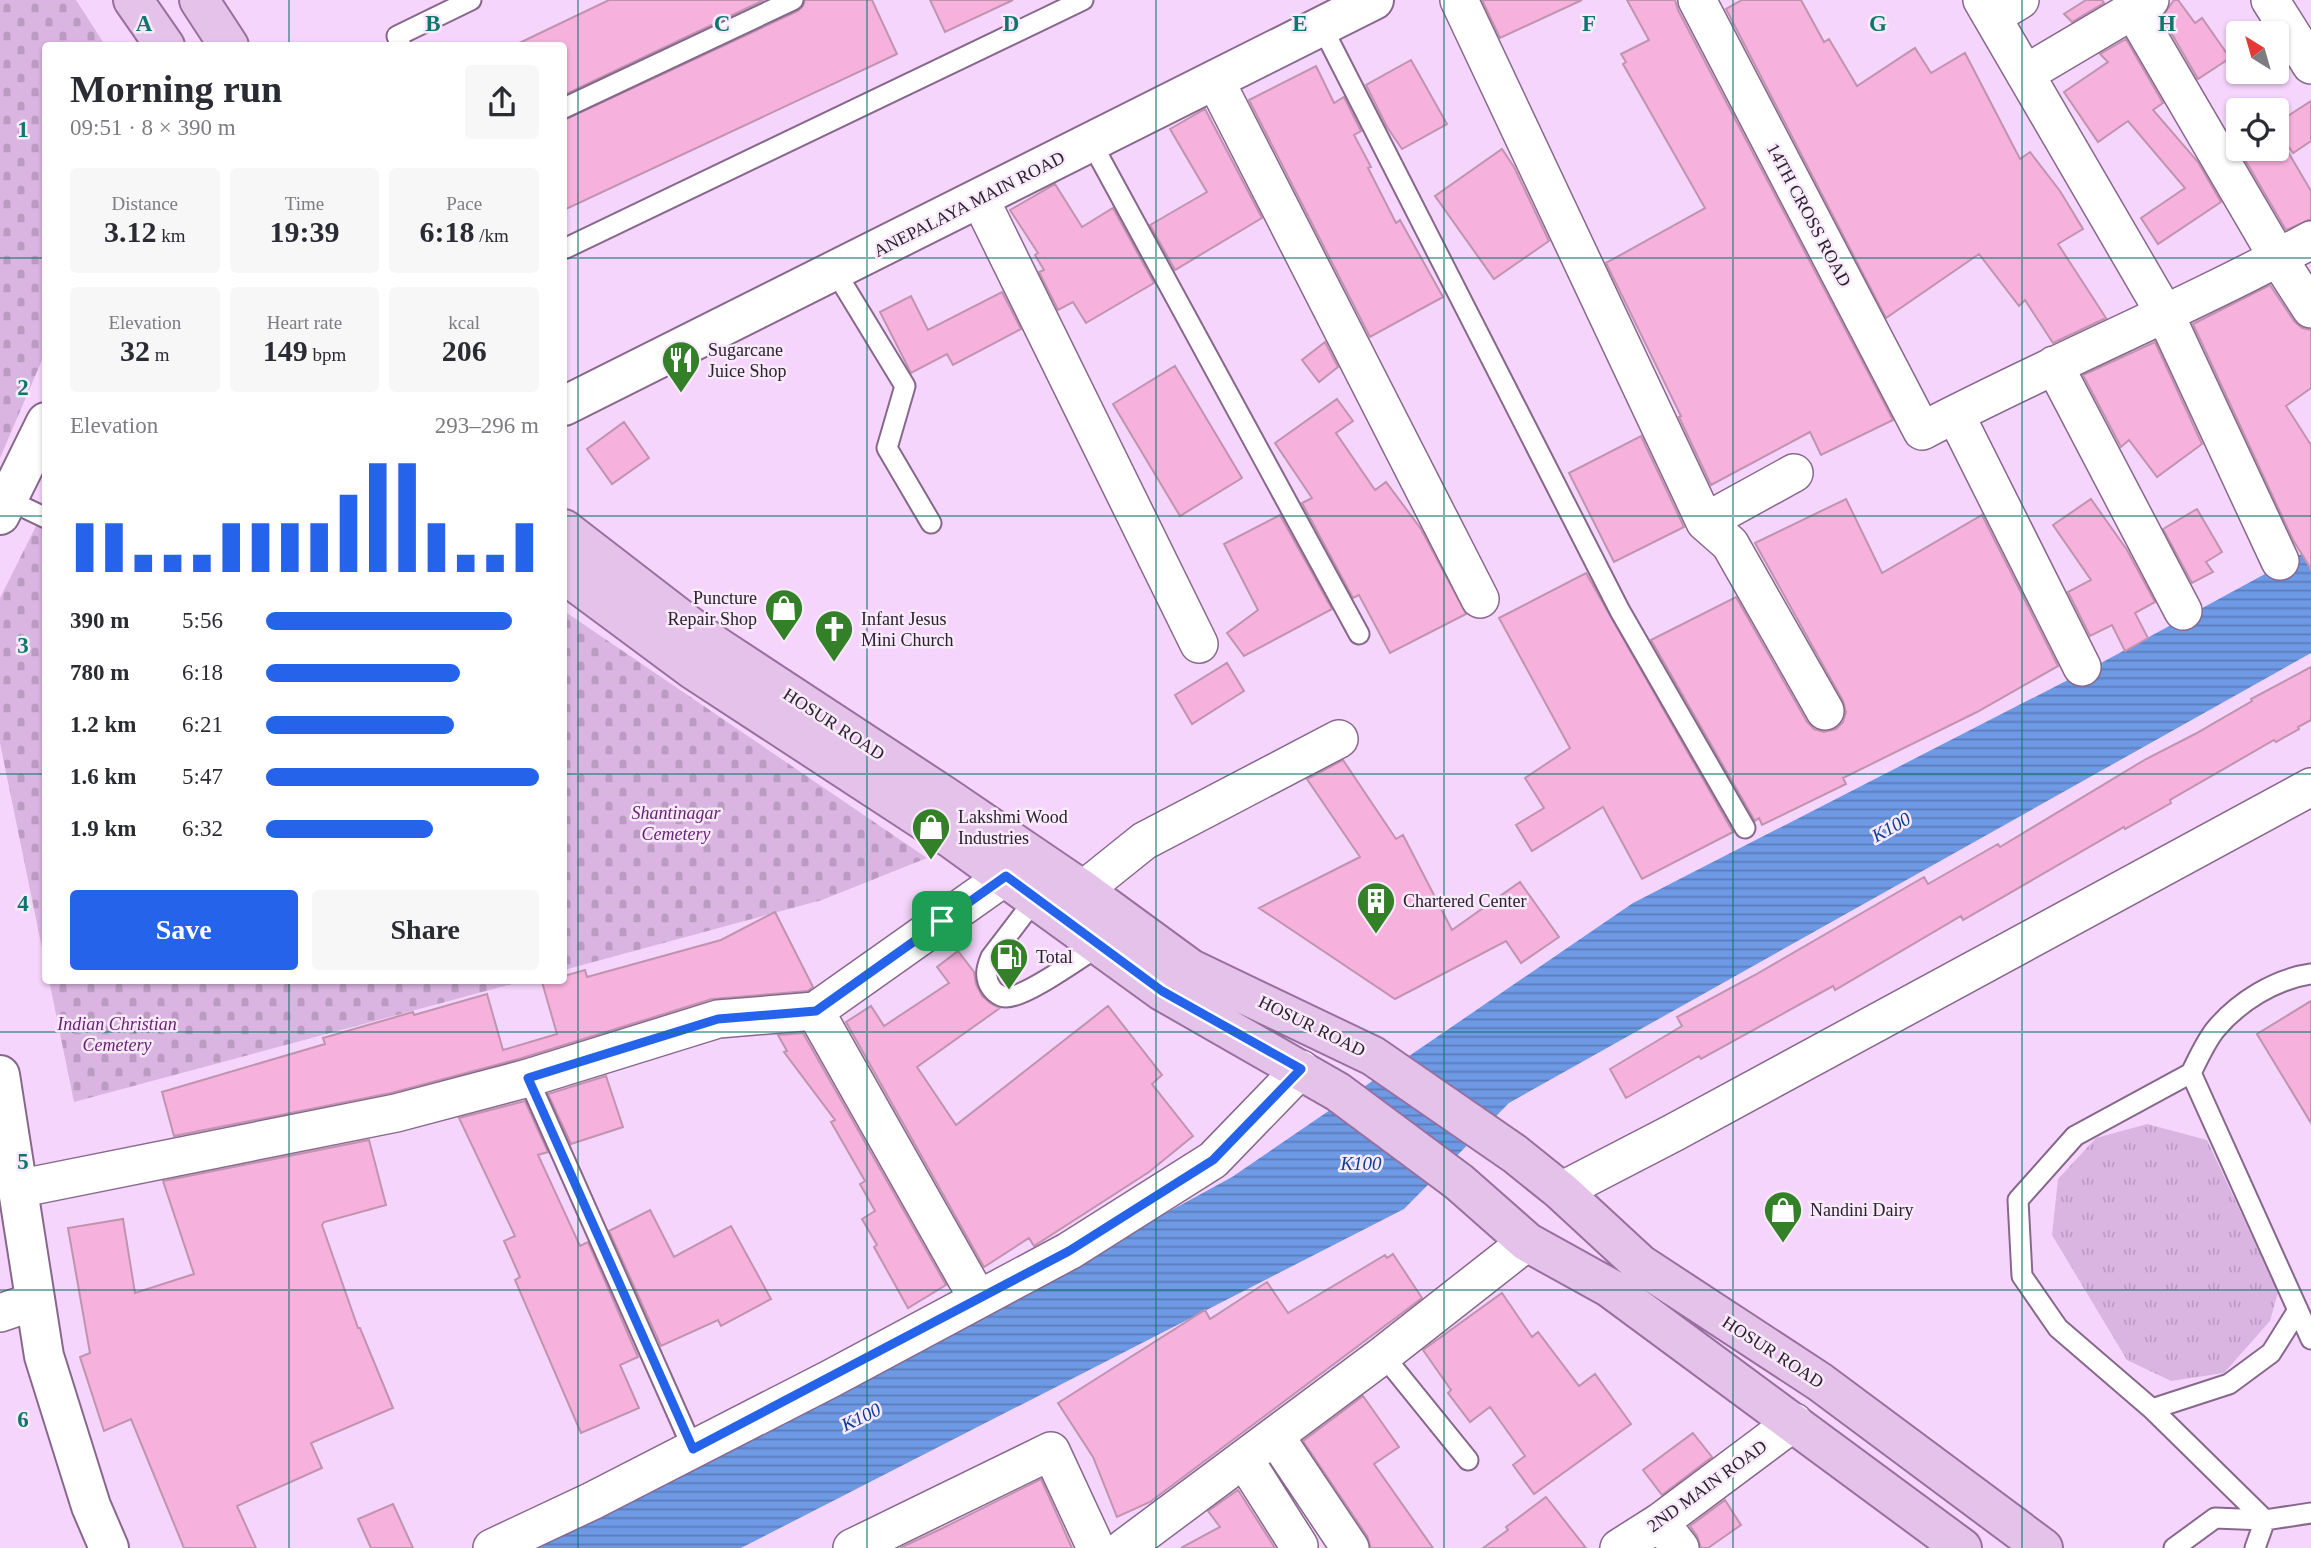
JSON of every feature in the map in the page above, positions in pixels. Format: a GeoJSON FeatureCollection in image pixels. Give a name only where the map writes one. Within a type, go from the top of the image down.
{"type":"FeatureCollection","features":[{"type":"Feature","properties":{"kind":"main road"},"geometry":{"type":"LineString","coordinates":[[133,0],[162,42]]}},
{"type":"Feature","properties":{"kind":"main road"},"geometry":{"type":"LineString","coordinates":[[199,0],[226,42]]}},
{"type":"Feature","properties":{"kind":"main road","name":"HOSUR ROAD"},"geometry":{"type":"LineString","coordinates":[[567,531],[713,644],[1083,890],[1191,969],[1373,1056],[1515,1154],[1561,1191],[1640,1264],[1820,1382],[2043,1548]]}},
{"type":"Feature","properties":{"kind":"main road","name":"HOSUR ROAD"},"geometry":{"type":"LineString","coordinates":[[567,576],[692,669],[1021,887],[1162,991],[1338,1092],[1459,1182],[1527,1241],[1610,1288],[1962,1548]]}},
{"type":"Feature","properties":{"kind":"street","name":"ANEPALAYA MAIN ROAD"},"geometry":{"type":"LineString","coordinates":[[567,405],[1374,0]]}},
{"type":"Feature","properties":{"kind":"street"},"geometry":{"type":"LineString","coordinates":[[1459,0],[1705,522],[1730,544],[1825,711]]}},
{"type":"Feature","properties":{"kind":"street","name":"14TH CROSS ROAD"},"geometry":{"type":"LineString","coordinates":[[1697,0],[1922,430],[1955,414]]}},
{"type":"Feature","properties":{"kind":"street"},"geometry":{"type":"LineString","coordinates":[[2270,0],[2311,65]]}},
{"type":"Feature","properties":{"kind":"street"},"geometry":{"type":"LineString","coordinates":[[2025,74],[2141,5],[2278,258],[2311,309]]}},
{"type":"Feature","properties":{"kind":"street"},"geometry":{"type":"LineString","coordinates":[[1998,6],[2025,74],[2165,314],[2280,561]]}},
{"type":"Feature","properties":{"kind":"street"},"geometry":{"type":"LineString","coordinates":[[1215,80],[1480,599]]}},
{"type":"Feature","properties":{"kind":"street"},"geometry":{"type":"LineString","coordinates":[[980,199],[1199,644]]}},
{"type":"Feature","properties":{"kind":"street"},"geometry":{"type":"LineString","coordinates":[[2082,667],[1955,414],[2165,314],[2311,240]]}},
{"type":"Feature","properties":{"kind":"street"},"geometry":{"type":"LineString","coordinates":[[2054,365],[2183,611]]}},
{"type":"Feature","properties":{"kind":"street"},"geometry":{"type":"LineString","coordinates":[[3,504],[42,430]]}},
{"type":"Feature","properties":{"kind":"street"},"geometry":{"type":"LineString","coordinates":[[1705,522],[1794,473]]}},
{"type":"Feature","properties":{"kind":"street"},"geometry":{"type":"LineString","coordinates":[[1083,890],[1144,841],[1339,739]]}},
{"type":"Feature","properties":{"kind":"street"},"geometry":{"type":"LineString","coordinates":[[1561,1191],[2311,787]]}},
{"type":"Feature","properties":{"kind":"street"},"geometry":{"type":"LineString","coordinates":[[18,1189],[396,1113],[528,1078],[718,1019],[816,1011],[1021,887]]}},
{"type":"Feature","properties":{"kind":"street"},"geometry":{"type":"LineString","coordinates":[[816,1011],[978,1299]]}},
{"type":"Feature","properties":{"kind":"street"},"geometry":{"type":"LineString","coordinates":[[492,1548],[693,1449],[1069,1251],[1213,1160],[1301,1069]]}},
{"type":"Feature","properties":{"kind":"street"},"geometry":{"type":"LineString","coordinates":[[0,1075],[18,1189],[18,1307],[44,1356],[91,1506],[109,1548]]}},
{"type":"Feature","properties":{"kind":"street"},"geometry":{"type":"LineString","coordinates":[[1124,1548],[1383,1355],[1527,1241]]}},
{"type":"Feature","properties":{"kind":"street","name":"2ND MAIN ROAD"},"geometry":{"type":"LineString","coordinates":[[1619,1548],[1670,1535],[1794,1422]]}},
{"type":"Feature","properties":{"kind":"street"},"geometry":{"type":"LineString","coordinates":[[1275,1436],[1350,1548]]}},
{"type":"Feature","properties":{"kind":"street"},"geometry":{"type":"LineString","coordinates":[[852,1548],[913,1534],[1051,1451],[1096,1548]]}},
{"type":"Feature","properties":{"kind":"street"},"geometry":{"type":"LineString","coordinates":[[1244,1459],[1299,1546]]}},
{"type":"Feature","properties":{"kind":"lane"},"geometry":{"type":"LineString","coordinates":[[399,42],[397,36],[471,0]]}},
{"type":"Feature","properties":{"kind":"lane"},"geometry":{"type":"LineString","coordinates":[[567,107],[793,0]]}},
{"type":"Feature","properties":{"kind":"lane"},"geometry":{"type":"LineString","coordinates":[[567,248],[1083,0]]}},
{"type":"Feature","properties":{"kind":"lane"},"geometry":{"type":"LineString","coordinates":[[1322,27],[1620,611],[1745,828]]}},
{"type":"Feature","properties":{"kind":"lane"},"geometry":{"type":"LineString","coordinates":[[1091,142],[1359,635]]}},
{"type":"Feature","properties":{"kind":"lane"},"geometry":{"type":"LineString","coordinates":[[835,271],[905,386],[887,448],[931,523]]}},
{"type":"Feature","properties":{"kind":"lane"},"geometry":{"type":"LineString","coordinates":[[3,504],[42,517]]}},
{"type":"Feature","properties":{"kind":"lane"},"geometry":{"type":"LineString","coordinates":[[1021,887],[987,966],[987,980],[998,994],[1007,997],[1031,989],[1099,946]]}},
{"type":"Feature","properties":{"kind":"lane"},"geometry":{"type":"LineString","coordinates":[[2265,1520],[2152,1409],[2058,1328],[2022,1276],[2018,1200],[2075,1136],[2190,1073],[2214,1031],[2250,997],[2294,976],[2311,974]]}},
{"type":"Feature","properties":{"kind":"lane"},"geometry":{"type":"LineString","coordinates":[[2190,1073],[2311,1339]]}},
{"type":"Feature","properties":{"kind":"lane"},"geometry":{"type":"LineString","coordinates":[[528,1078],[693,1449]]}},
{"type":"Feature","properties":{"kind":"lane"},"geometry":{"type":"LineString","coordinates":[[2152,1409],[2229,1384],[2271,1353],[2298,1310]]}},
{"type":"Feature","properties":{"kind":"lane"},"geometry":{"type":"LineString","coordinates":[[1383,1355],[1468,1460]]}},
{"type":"Feature","properties":{"kind":"lane"},"geometry":{"type":"LineString","coordinates":[[2174,1548],[2215,1518],[2265,1520],[2311,1513]]}},
{"type":"Feature","properties":{"kind":"lane"},"geometry":{"type":"LineString","coordinates":[[2255,1548],[2265,1520]]}},
{"type":"Feature","properties":{"kind":"green space"},"geometry":{"type":"Polygon","coordinates":[[[0,0],[76,0],[103,42],[42,42],[42,360],[0,458],[0,0]]]}},
{"type":"Feature","properties":{"kind":"green space","name":"Indian Christian Cemetery"},"geometry":{"type":"Polygon","coordinates":[[[42,514],[42,948],[0,743],[0,598],[42,514]]]}},
{"type":"Feature","properties":{"kind":"green space","name":"Shantinagar Cemetery"},"geometry":{"type":"Polygon","coordinates":[[[567,613],[927,858],[822,900],[567,969],[567,613]]]}},
{"type":"Feature","properties":{"kind":"green space","name":"Indian Christian Cemetery"},"geometry":{"type":"Polygon","coordinates":[[[50,984],[512,984],[74,1102],[50,984]]]}},
{"type":"Feature","properties":{"kind":"green space"},"geometry":{"type":"Polygon","coordinates":[[[2147,1124],[2207,1140],[2278,1292],[2270,1321],[2224,1373],[2171,1381],[2127,1360],[2052,1235],[2058,1179],[2096,1138],[2147,1124]]]}},
{"type":"Feature","properties":{"kind":"water","name":"K100"},"geometry":{"type":"Polygon","coordinates":[[[2311,549],[2311,653],[1509,1103],[1404,1209],[741,1548],[521,1548],[1135,1230],[1232,1177],[1633,903],[2101,663],[2311,549]]]}},
{"type":"Feature","properties":{"kind":"building"},"geometry":{"type":"Polygon","coordinates":[[[609,0],[764,0],[567,94],[567,42],[521,42],[609,0]]]}},
{"type":"Feature","properties":{"kind":"building"},"geometry":{"type":"Polygon","coordinates":[[[805,0],[872,0],[897,54],[567,209],[567,119],[798,11],[805,0]]]}},
{"type":"Feature","properties":{"kind":"building"},"geometry":{"type":"Polygon","coordinates":[[[930,0],[1013,0],[945,32],[930,0]]]}},
{"type":"Feature","properties":{"kind":"building"},"geometry":{"type":"Polygon","coordinates":[[[1482,0],[1582,0],[1500,38],[1482,0]]]}},
{"type":"Feature","properties":{"kind":"building"},"geometry":{"type":"Polygon","coordinates":[[[1627,0],[1675,0],[1893,420],[1821,455],[1810,432],[1711,485],[1679,417],[1681,416],[1606,263],[1705,208],[1623,64],[1626,62],[1621,54],[1649,40],[1627,0]]]}},
{"type":"Feature","properties":{"kind":"building"},"geometry":{"type":"Polygon","coordinates":[[[1742,0],[1801,0],[1824,42],[1829,39],[1857,86],[1915,48],[1931,73],[1965,53],[2020,159],[2030,152],[2060,191],[2083,229],[2058,244],[2106,318],[2053,343],[2025,300],[2019,306],[1979,254],[1886,318],[1726,9],[1742,0]]]}},
{"type":"Feature","properties":{"kind":"building"},"geometry":{"type":"Polygon","coordinates":[[[2086,0],[2102,0],[2104,3],[2072,22],[2064,14],[2086,0]]]}},
{"type":"Feature","properties":{"kind":"building"},"geometry":{"type":"Polygon","coordinates":[[[2174,0],[2178,0],[2195,23],[2202,18],[2226,52],[2226,61],[2198,79],[2162,17],[2174,0]]]}},
{"type":"Feature","properties":{"kind":"building"},"geometry":{"type":"Polygon","coordinates":[[[2126,39],[2163,103],[2153,110],[2198,162],[2221,202],[2158,244],[2141,218],[2185,188],[2128,121],[2098,142],[2064,92],[2108,62],[2100,54],[2126,39]]]}},
{"type":"Feature","properties":{"kind":"building"},"geometry":{"type":"Polygon","coordinates":[[[1411,60],[1447,124],[1402,149],[1387,127],[1366,85],[1411,60]]]}},
{"type":"Feature","properties":{"kind":"building"},"geometry":{"type":"Polygon","coordinates":[[[1316,66],[1334,103],[1344,97],[1361,131],[1354,135],[1371,167],[1368,168],[1396,223],[1400,220],[1443,297],[1370,337],[1249,100],[1316,66]]]}},
{"type":"Feature","properties":{"kind":"building"},"geometry":{"type":"Polygon","coordinates":[[[2311,101],[2311,141],[2293,153],[2289,147],[2289,115],[2311,101]]]}},
{"type":"Feature","properties":{"kind":"building"},"geometry":{"type":"Polygon","coordinates":[[[1205,109],[1262,218],[1175,270],[1150,225],[1207,192],[1170,129],[1205,109]]]}},
{"type":"Feature","properties":{"kind":"building"},"geometry":{"type":"Polygon","coordinates":[[[1502,149],[1514,167],[1549,241],[1494,279],[1435,196],[1502,149]]]}},
{"type":"Feature","properties":{"kind":"building"},"geometry":{"type":"Polygon","coordinates":[[[2289,154],[2311,191],[2311,219],[2286,230],[2246,161],[2289,161],[2289,154]]]}},
{"type":"Feature","properties":{"kind":"building"},"geometry":{"type":"Polygon","coordinates":[[[1055,184],[1082,227],[1113,208],[1154,283],[1086,323],[1073,302],[1058,310],[1039,272],[1044,270],[1035,255],[1038,253],[1010,210],[1055,184]]]}},
{"type":"Feature","properties":{"kind":"building"},"geometry":{"type":"Polygon","coordinates":[[[2270,285],[2294,321],[2302,328],[2311,330],[2311,388],[2286,406],[2311,445],[2311,569],[2293,540],[2193,324],[2270,285]]]}},
{"type":"Feature","properties":{"kind":"building"},"geometry":{"type":"Polygon","coordinates":[[[1002,292],[1021,329],[953,365],[947,354],[911,373],[880,312],[911,296],[928,330],[1002,292]]]}},
{"type":"Feature","properties":{"kind":"building"},"geometry":{"type":"Polygon","coordinates":[[[1325,342],[1338,367],[1319,382],[1302,360],[1325,342]]]}},
{"type":"Feature","properties":{"kind":"building"},"geometry":{"type":"Polygon","coordinates":[[[2155,342],[2202,444],[2157,477],[2129,440],[2121,447],[2083,375],[2155,342]]]}},
{"type":"Feature","properties":{"kind":"building"},"geometry":{"type":"Polygon","coordinates":[[[1175,366],[1242,478],[1180,516],[1113,404],[1175,366]]]}},
{"type":"Feature","properties":{"kind":"building"},"geometry":{"type":"Polygon","coordinates":[[[1337,399],[1353,421],[1336,433],[1375,490],[1386,482],[1421,529],[1466,614],[1390,653],[1359,595],[1353,598],[1302,503],[1312,498],[1275,443],[1337,399]]]}},
{"type":"Feature","properties":{"kind":"building"},"geometry":{"type":"Polygon","coordinates":[[[624,422],[649,458],[612,484],[587,449],[624,422]]]}},
{"type":"Feature","properties":{"kind":"building"},"geometry":{"type":"Polygon","coordinates":[[[1641,436],[1684,527],[1614,562],[1569,473],[1641,436]]]}},
{"type":"Feature","properties":{"kind":"building"},"geometry":{"type":"Polygon","coordinates":[[[1846,499],[1882,573],[1982,515],[2058,666],[1977,712],[1843,778],[1846,784],[1762,825],[1759,818],[1755,821],[1651,640],[1736,597],[1807,722],[1814,729],[1824,732],[1836,729],[1843,722],[1846,712],[1843,701],[1755,543],[1846,499]]]}},
{"type":"Feature","properties":{"kind":"building"},"geometry":{"type":"Polygon","coordinates":[[[2091,499],[2127,550],[2155,602],[2135,613],[2148,638],[2125,651],[2112,625],[2090,636],[2068,592],[2091,580],[2053,525],[2091,499]]]}},
{"type":"Feature","properties":{"kind":"building"},"geometry":{"type":"Polygon","coordinates":[[[2197,509],[2222,552],[2206,562],[2213,572],[2192,583],[2163,529],[2197,509]]]}},
{"type":"Feature","properties":{"kind":"building"},"geometry":{"type":"Polygon","coordinates":[[[1280,515],[1332,609],[1244,656],[1227,633],[1258,610],[1224,544],[1280,515]]]}},
{"type":"Feature","properties":{"kind":"building"},"geometry":{"type":"Polygon","coordinates":[[[1586,573],[1733,832],[1642,879],[1603,807],[1532,851],[1516,825],[1544,808],[1525,778],[1570,748],[1499,618],[1586,573]]]}},
{"type":"Feature","properties":{"kind":"building"},"geometry":{"type":"Polygon","coordinates":[[[1227,663],[1244,691],[1192,724],[1175,695],[1227,663]]]}},
{"type":"Feature","properties":{"kind":"building"},"geometry":{"type":"Polygon","coordinates":[[[2311,667],[2311,720],[2298,727],[2299,729],[2276,742],[2274,740],[2170,800],[2171,803],[2125,829],[2124,827],[1963,920],[1961,916],[1835,990],[1833,986],[1701,1059],[1699,1056],[1626,1098],[1610,1069],[1682,1026],[1677,1017],[1924,877],[1928,884],[1998,844],[2000,847],[2146,759],[2311,667]]]}},
{"type":"Feature","properties":{"kind":"building","name":"Chartered Center"},"geometry":{"type":"Polygon","coordinates":[[[1343,760],[1396,839],[1403,835],[1452,930],[1520,882],[1559,937],[1521,963],[1506,941],[1395,999],[1259,908],[1360,857],[1307,779],[1343,760]]]}},
{"type":"Feature","properties":{"kind":"building"},"geometry":{"type":"Polygon","coordinates":[[[775,912],[813,987],[808,991],[712,999],[522,1058],[391,1093],[174,1136],[162,1092],[325,1044],[323,1038],[487,994],[503,1050],[557,1034],[543,984],[567,984],[567,975],[585,970],[587,977],[721,940],[775,912]]]}},
{"type":"Feature","properties":{"kind":"building"},"geometry":{"type":"Polygon","coordinates":[[[958,951],[974,972],[982,996],[1000,1008],[917,1067],[956,1125],[1108,1006],[1162,1075],[1152,1084],[1193,1136],[1149,1172],[1034,1246],[1029,1238],[984,1267],[846,1022],[871,1006],[884,1026],[949,983],[937,967],[958,951]]]}},
{"type":"Feature","properties":{"kind":"building"},"geometry":{"type":"Polygon","coordinates":[[[2311,1001],[2311,1123],[2257,1034],[2311,1001]]]}},
{"type":"Feature","properties":{"kind":"building"},"geometry":{"type":"Polygon","coordinates":[[[803,1033],[946,1285],[908,1308],[874,1247],[877,1245],[862,1219],[875,1211],[860,1184],[865,1181],[831,1122],[835,1120],[784,1052],[787,1051],[778,1035],[803,1033]]]}},
{"type":"Feature","properties":{"kind":"building"},"geometry":{"type":"Polygon","coordinates":[[[606,1076],[623,1127],[571,1144],[548,1094],[606,1076]]]}},
{"type":"Feature","properties":{"kind":"building"},"geometry":{"type":"Polygon","coordinates":[[[525,1101],[548,1152],[538,1155],[580,1246],[588,1242],[638,1357],[620,1365],[639,1408],[581,1433],[515,1280],[520,1277],[504,1241],[515,1236],[459,1118],[525,1101]]]}},
{"type":"Feature","properties":{"kind":"building"},"geometry":{"type":"Polygon","coordinates":[[[369,1140],[386,1205],[324,1222],[322,1225],[358,1328],[393,1408],[311,1443],[322,1468],[237,1506],[256,1548],[184,1548],[131,1419],[104,1431],[80,1357],[90,1353],[68,1228],[123,1219],[135,1293],[194,1274],[163,1181],[369,1140]]]}},
{"type":"Feature","properties":{"kind":"building"},"geometry":{"type":"Polygon","coordinates":[[[650,1210],[674,1257],[731,1226],[771,1299],[721,1326],[718,1320],[661,1346],[609,1231],[650,1210]]]}},
{"type":"Feature","properties":{"kind":"building"},"geometry":{"type":"Polygon","coordinates":[[[1393,1254],[1422,1298],[1150,1502],[1117,1517],[1093,1457],[1058,1403],[1205,1310],[1210,1319],[1267,1282],[1288,1313],[1385,1255],[1387,1258],[1393,1254]]]}},
{"type":"Feature","properties":{"kind":"building"},"geometry":{"type":"Polygon","coordinates":[[[1502,1293],[1532,1337],[1538,1332],[1579,1386],[1595,1374],[1631,1424],[1534,1494],[1513,1465],[1525,1456],[1490,1407],[1470,1422],[1448,1393],[1451,1390],[1423,1350],[1502,1293]]]}},
{"type":"Feature","properties":{"kind":"building"},"geometry":{"type":"Polygon","coordinates":[[[1363,1396],[1399,1447],[1374,1464],[1433,1548],[1371,1548],[1367,1536],[1303,1441],[1363,1396]]]}},
{"type":"Feature","properties":{"kind":"building"},"geometry":{"type":"Polygon","coordinates":[[[1693,1433],[1712,1457],[1662,1495],[1643,1470],[1693,1433]]]}},
{"type":"Feature","properties":{"kind":"building"},"geometry":{"type":"Polygon","coordinates":[[[1041,1479],[1072,1548],[900,1548],[943,1528],[1041,1479]]]}},
{"type":"Feature","properties":{"kind":"building"},"geometry":{"type":"Polygon","coordinates":[[[1238,1490],[1275,1548],[1181,1548],[1220,1527],[1208,1511],[1238,1490]]]}},
{"type":"Feature","properties":{"kind":"building"},"geometry":{"type":"Polygon","coordinates":[[[1546,1497],[1586,1548],[1483,1548],[1508,1530],[1506,1527],[1546,1497]]]}},
{"type":"Feature","properties":{"kind":"building"},"geometry":{"type":"Polygon","coordinates":[[[1725,1500],[1741,1525],[1708,1548],[1701,1548],[1690,1526],[1725,1500]]]}},
{"type":"Feature","properties":{"kind":"building"},"geometry":{"type":"Polygon","coordinates":[[[393,1504],[413,1548],[371,1548],[358,1519],[393,1504]]]}},
{"type":"Feature","properties":{"kind":"place","name":"Sugarcane Juice Shop"},"geometry":{"type":"Point","coordinates":[681,394]}},
{"type":"Feature","properties":{"kind":"place","name":"Puncture Repair Shop"},"geometry":{"type":"Point","coordinates":[784,642]}},
{"type":"Feature","properties":{"kind":"place","name":"Infant Jesus Mini Church"},"geometry":{"type":"Point","coordinates":[834,663]}},
{"type":"Feature","properties":{"kind":"place","name":"Lakshmi Wood Industries"},"geometry":{"type":"Point","coordinates":[931,861]}},
{"type":"Feature","properties":{"kind":"place","name":"Chartered Center"},"geometry":{"type":"Point","coordinates":[1376,935]}},
{"type":"Feature","properties":{"kind":"place","name":"Total"},"geometry":{"type":"Point","coordinates":[1009,991]}},
{"type":"Feature","properties":{"kind":"place","name":"Nandini Dairy"},"geometry":{"type":"Point","coordinates":[1783,1244]}},
{"type":"Feature","properties":{"kind":"route"},"geometry":{"type":"LineString","coordinates":[[1006,876],[1162,991],[1301,1069],[1213,1160],[1069,1251],[693,1449],[528,1078],[718,1019],[816,1011],[942,921],[1006,876]]}}]}
